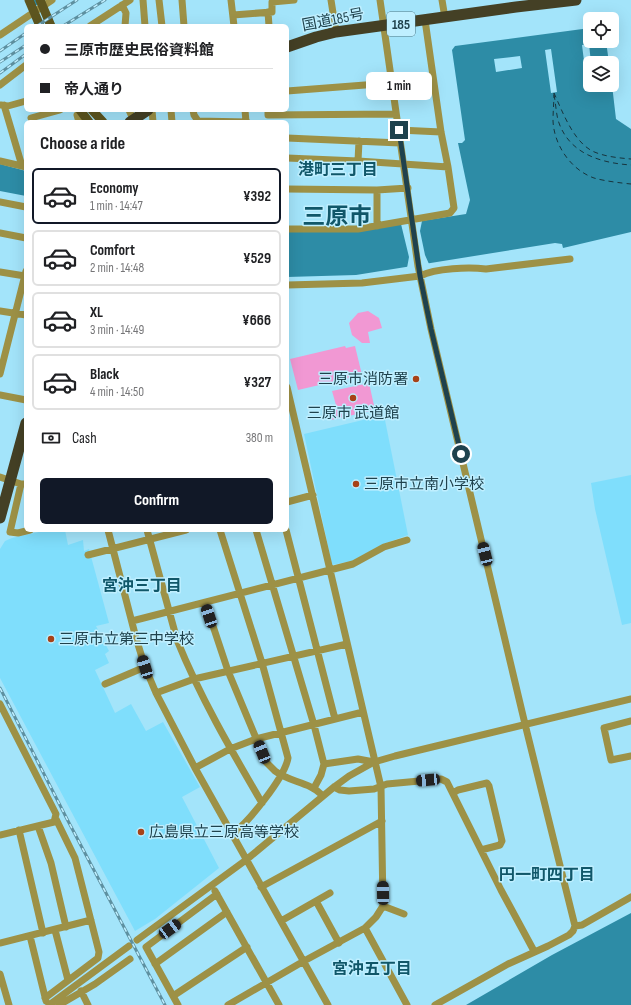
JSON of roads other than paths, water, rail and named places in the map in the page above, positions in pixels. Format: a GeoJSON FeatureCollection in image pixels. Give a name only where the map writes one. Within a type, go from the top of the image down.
{"type":"FeatureCollection","features":[{"type":"Feature","properties":{"kind":"highway","name":"国道185号"},"geometry":{"type":"LineString","coordinates":[[289,46],[336,32],[445,18],[516,3],[576,0]]}},
{"type":"Feature","properties":{"kind":"highway"},"geometry":{"type":"LineString","coordinates":[[130,117],[143,112]]}},
{"type":"Feature","properties":{"kind":"highway"},"geometry":{"type":"LineString","coordinates":[[0,518],[14,481],[23,444]]}},
{"type":"Feature","properties":{"kind":"main road"},"geometry":{"type":"LineString","coordinates":[[29,0],[39,24]]}},
{"type":"Feature","properties":{"kind":"main road"},"geometry":{"type":"LineString","coordinates":[[41,3],[49,24]]}},
{"type":"Feature","properties":{"kind":"main road"},"geometry":{"type":"LineString","coordinates":[[94,112],[100,120]]}},
{"type":"Feature","properties":{"kind":"street"},"geometry":{"type":"LineString","coordinates":[[0,35],[34,12],[41,3],[52,0]]}},
{"type":"Feature","properties":{"kind":"street"},"geometry":{"type":"LineString","coordinates":[[98,23],[130,0]]}},
{"type":"Feature","properties":{"kind":"street"},"geometry":{"type":"LineString","coordinates":[[143,0],[145,24]]}},
{"type":"Feature","properties":{"kind":"street"},"geometry":{"type":"LineString","coordinates":[[160,0],[162,24]]}},
{"type":"Feature","properties":{"kind":"street"},"geometry":{"type":"LineString","coordinates":[[182,0],[184,24]]}},
{"type":"Feature","properties":{"kind":"street"},"geometry":{"type":"LineString","coordinates":[[231,0],[234,24]]}},
{"type":"Feature","properties":{"kind":"street"},"geometry":{"type":"LineString","coordinates":[[233,15],[272,12],[272,2],[294,0]]}},
{"type":"Feature","properties":{"kind":"street"},"geometry":{"type":"LineString","coordinates":[[331,0],[336,32]]}},
{"type":"Feature","properties":{"kind":"street"},"geometry":{"type":"LineString","coordinates":[[380,0],[418,266],[431,329],[525,724],[575,926],[569,935],[508,964],[435,1005]]}},
{"type":"Feature","properties":{"kind":"street"},"geometry":{"type":"LineString","coordinates":[[442,0],[445,18]]}},
{"type":"Feature","properties":{"kind":"street"},"geometry":{"type":"LineString","coordinates":[[122,5],[126,13],[125,24]]}},
{"type":"Feature","properties":{"kind":"street"},"geometry":{"type":"LineString","coordinates":[[268,12],[269,24]]}},
{"type":"Feature","properties":{"kind":"street"},"geometry":{"type":"LineString","coordinates":[[289,229],[358,229],[412,221],[450,213],[454,208],[441,132],[425,20]]}},
{"type":"Feature","properties":{"kind":"street"},"geometry":{"type":"LineString","coordinates":[[0,85],[24,67]]}},
{"type":"Feature","properties":{"kind":"street"},"geometry":{"type":"LineString","coordinates":[[289,91],[391,83]]}},
{"type":"Feature","properties":{"kind":"street"},"geometry":{"type":"LineString","coordinates":[[24,102],[8,106],[2,105],[24,167]]}},
{"type":"Feature","properties":{"kind":"street"},"geometry":{"type":"LineString","coordinates":[[31,118],[53,112]]}},
{"type":"Feature","properties":{"kind":"street"},"geometry":{"type":"LineString","coordinates":[[268,112],[268,115],[396,114]]}},
{"type":"Feature","properties":{"kind":"street"},"geometry":{"type":"LineString","coordinates":[[399,130],[441,132]]}},
{"type":"Feature","properties":{"kind":"street"},"geometry":{"type":"LineString","coordinates":[[289,138],[400,143]]}},
{"type":"Feature","properties":{"kind":"street"},"geometry":{"type":"LineString","coordinates":[[358,161],[359,141]]}},
{"type":"Feature","properties":{"kind":"street"},"geometry":{"type":"LineString","coordinates":[[289,158],[448,167]]}},
{"type":"Feature","properties":{"kind":"street"},"geometry":{"type":"LineString","coordinates":[[0,161],[24,167]]}},
{"type":"Feature","properties":{"kind":"street"},"geometry":{"type":"LineString","coordinates":[[289,189],[377,190],[408,188]]}},
{"type":"Feature","properties":{"kind":"street"},"geometry":{"type":"LineString","coordinates":[[377,190],[377,226]]}},
{"type":"Feature","properties":{"kind":"street"},"geometry":{"type":"LineString","coordinates":[[0,202],[24,207]]}},
{"type":"Feature","properties":{"kind":"street"},"geometry":{"type":"LineString","coordinates":[[0,233],[24,238]]}},
{"type":"Feature","properties":{"kind":"street"},"geometry":{"type":"LineString","coordinates":[[289,285],[362,284],[420,276],[428,272],[486,268],[570,258]]}},
{"type":"Feature","properties":{"kind":"street"},"geometry":{"type":"LineString","coordinates":[[0,272],[24,274]]}},
{"type":"Feature","properties":{"kind":"street"},"geometry":{"type":"LineString","coordinates":[[0,374],[24,278]]}},
{"type":"Feature","properties":{"kind":"street"},"geometry":{"type":"LineString","coordinates":[[0,311],[24,315]]}},
{"type":"Feature","properties":{"kind":"street"},"geometry":{"type":"LineString","coordinates":[[0,394],[24,400]]}},
{"type":"Feature","properties":{"kind":"street"},"geometry":{"type":"LineString","coordinates":[[228,1005],[365,928],[376,917],[382,906],[381,787],[313,495],[290,413]]}},
{"type":"Feature","properties":{"kind":"street"},"geometry":{"type":"LineString","coordinates":[[14,481],[10,532],[18,533],[24,532]]}},
{"type":"Feature","properties":{"kind":"street"},"geometry":{"type":"LineString","coordinates":[[289,501],[313,495]]}},
{"type":"Feature","properties":{"kind":"street"},"geometry":{"type":"LineString","coordinates":[[109,532],[136,638],[145,667],[156,693],[195,768],[328,1005]]}},
{"type":"Feature","properties":{"kind":"street"},"geometry":{"type":"LineString","coordinates":[[147,532],[177,640],[194,679],[230,749],[262,803]]}},
{"type":"Feature","properties":{"kind":"street"},"geometry":{"type":"LineString","coordinates":[[88,555],[178,532]]}},
{"type":"Feature","properties":{"kind":"street"},"geometry":{"type":"LineString","coordinates":[[221,532],[262,663],[288,758],[287,765],[282,775],[262,803],[232,834]]}},
{"type":"Feature","properties":{"kind":"street"},"geometry":{"type":"LineString","coordinates":[[257,532],[314,724],[324,764],[314,788]]}},
{"type":"Feature","properties":{"kind":"street"},"geometry":{"type":"LineString","coordinates":[[286,532],[335,719]]}},
{"type":"Feature","properties":{"kind":"street"},"geometry":{"type":"LineString","coordinates":[[132,621],[353,564],[384,547],[407,540]]}},
{"type":"Feature","properties":{"kind":"street"},"geometry":{"type":"LineString","coordinates":[[205,602],[228,671],[266,762],[282,775],[314,788],[322,795]]}},
{"type":"Feature","properties":{"kind":"street"},"geometry":{"type":"LineString","coordinates":[[156,693],[194,679],[347,644]]}},
{"type":"Feature","properties":{"kind":"street"},"geometry":{"type":"LineString","coordinates":[[105,684],[145,667]]}},
{"type":"Feature","properties":{"kind":"street"},"geometry":{"type":"LineString","coordinates":[[137,940],[246,860],[322,795],[349,776],[374,762],[631,699]]}},
{"type":"Feature","properties":{"kind":"street"},"geometry":{"type":"LineString","coordinates":[[0,704],[56,814],[56,819],[75,858],[99,952],[98,958],[68,980],[47,1003]]}},
{"type":"Feature","properties":{"kind":"street"},"geometry":{"type":"LineString","coordinates":[[195,768],[230,749],[256,739],[363,712]]}},
{"type":"Feature","properties":{"kind":"street"},"geometry":{"type":"LineString","coordinates":[[631,722],[604,728],[611,760],[631,756]]}},
{"type":"Feature","properties":{"kind":"street"},"geometry":{"type":"LineString","coordinates":[[324,764],[358,759],[374,762]]}},
{"type":"Feature","properties":{"kind":"street"},"geometry":{"type":"LineString","coordinates":[[334,787],[340,790],[349,791],[374,789],[387,784],[441,779],[448,782],[501,890],[534,951]]}},
{"type":"Feature","properties":{"kind":"street"},"geometry":{"type":"LineString","coordinates":[[453,793],[458,790],[486,783],[489,786],[502,841],[500,844],[481,850]]}},
{"type":"Feature","properties":{"kind":"street"},"geometry":{"type":"LineString","coordinates":[[0,835],[54,822],[56,819]]}},
{"type":"Feature","properties":{"kind":"street"},"geometry":{"type":"LineString","coordinates":[[261,887],[382,821]]}},
{"type":"Feature","properties":{"kind":"street"},"geometry":{"type":"LineString","coordinates":[[38,826],[51,863],[66,927]]}},
{"type":"Feature","properties":{"kind":"street"},"geometry":{"type":"LineString","coordinates":[[19,830],[43,933]]}},
{"type":"Feature","properties":{"kind":"street"},"geometry":{"type":"LineString","coordinates":[[212,886],[279,1005]]}},
{"type":"Feature","properties":{"kind":"street"},"geometry":{"type":"LineString","coordinates":[[281,921],[330,893]]}},
{"type":"Feature","properties":{"kind":"street"},"geometry":{"type":"LineString","coordinates":[[178,1005],[146,947],[217,894]]}},
{"type":"Feature","properties":{"kind":"street"},"geometry":{"type":"LineString","coordinates":[[575,926],[582,925],[631,897]]}},
{"type":"Feature","properties":{"kind":"street"},"geometry":{"type":"LineString","coordinates":[[316,901],[339,943]]}},
{"type":"Feature","properties":{"kind":"street"},"geometry":{"type":"LineString","coordinates":[[382,906],[404,914]]}},
{"type":"Feature","properties":{"kind":"street"},"geometry":{"type":"LineString","coordinates":[[155,964],[227,912]]}},
{"type":"Feature","properties":{"kind":"street"},"geometry":{"type":"LineString","coordinates":[[0,943],[91,920]]}},
{"type":"Feature","properties":{"kind":"street"},"geometry":{"type":"LineString","coordinates":[[365,928],[407,1004]]}},
{"type":"Feature","properties":{"kind":"street"},"geometry":{"type":"LineString","coordinates":[[55,930],[68,980]]}},
{"type":"Feature","properties":{"kind":"street"},"geometry":{"type":"LineString","coordinates":[[30,936],[47,1003]]}},
{"type":"Feature","properties":{"kind":"street"},"geometry":{"type":"LineString","coordinates":[[47,1003],[129,946]]}},
{"type":"Feature","properties":{"kind":"street"},"geometry":{"type":"LineString","coordinates":[[173,996],[247,947]]}},
{"type":"Feature","properties":{"kind":"street"},"geometry":{"type":"LineString","coordinates":[[60,1005],[95,984],[130,959]]}},
{"type":"Feature","properties":{"kind":"street"},"geometry":{"type":"LineString","coordinates":[[0,974],[9,1005]]}},
{"type":"Feature","properties":{"kind":"street"},"geometry":{"type":"LineString","coordinates":[[81,992],[88,1005]]}},
{"type":"Feature","properties":{"kind":"railway"},"geometry":{"type":"LineString","coordinates":[[40,24],[77,0]]}},
{"type":"Feature","properties":{"kind":"railway"},"geometry":{"type":"LineString","coordinates":[[66,24],[105,0]]}},
{"type":"Feature","properties":{"kind":"railway"},"geometry":{"type":"LineString","coordinates":[[0,51],[24,34]]}},
{"type":"Feature","properties":{"kind":"railway"},"geometry":{"type":"LineString","coordinates":[[0,62],[24,46]]}},
{"type":"Feature","properties":{"kind":"railway"},"geometry":{"type":"LineString","coordinates":[[0,73],[24,55]]}},
{"type":"Feature","properties":{"kind":"railway"},"geometry":{"type":"LineString","coordinates":[[0,688],[165,1005]]}},
{"type":"Feature","properties":{"kind":"place","name":"三原市消防署"},"geometry":{"type":"Point","coordinates":[416,379]}},
{"type":"Feature","properties":{"kind":"place","name":"三原市 武道館"},"geometry":{"type":"Point","coordinates":[353,398]}},
{"type":"Feature","properties":{"kind":"place","name":"三原市立南小学校"},"geometry":{"type":"Point","coordinates":[356,484]}},
{"type":"Feature","properties":{"kind":"place","name":"三原市立第三中学校"},"geometry":{"type":"Point","coordinates":[51,639]}},
{"type":"Feature","properties":{"kind":"place","name":"広島県立三原高等学校"},"geometry":{"type":"Point","coordinates":[141,832]}},
{"type":"Feature","properties":{"kind":"district","name":"港町三丁目"},"geometry":{"type":"Point","coordinates":[338,170]}},
{"type":"Feature","properties":{"kind":"district","name":"三原市"},"geometry":{"type":"Point","coordinates":[337,217]}},
{"type":"Feature","properties":{"kind":"district","name":"宮沖三丁目"},"geometry":{"type":"Point","coordinates":[142,586]}},
{"type":"Feature","properties":{"kind":"district","name":"円一町四丁目"},"geometry":{"type":"Point","coordinates":[547,875]}},
{"type":"Feature","properties":{"kind":"district","name":"宮沖五丁目"},"geometry":{"type":"Point","coordinates":[372,969]}}]}
